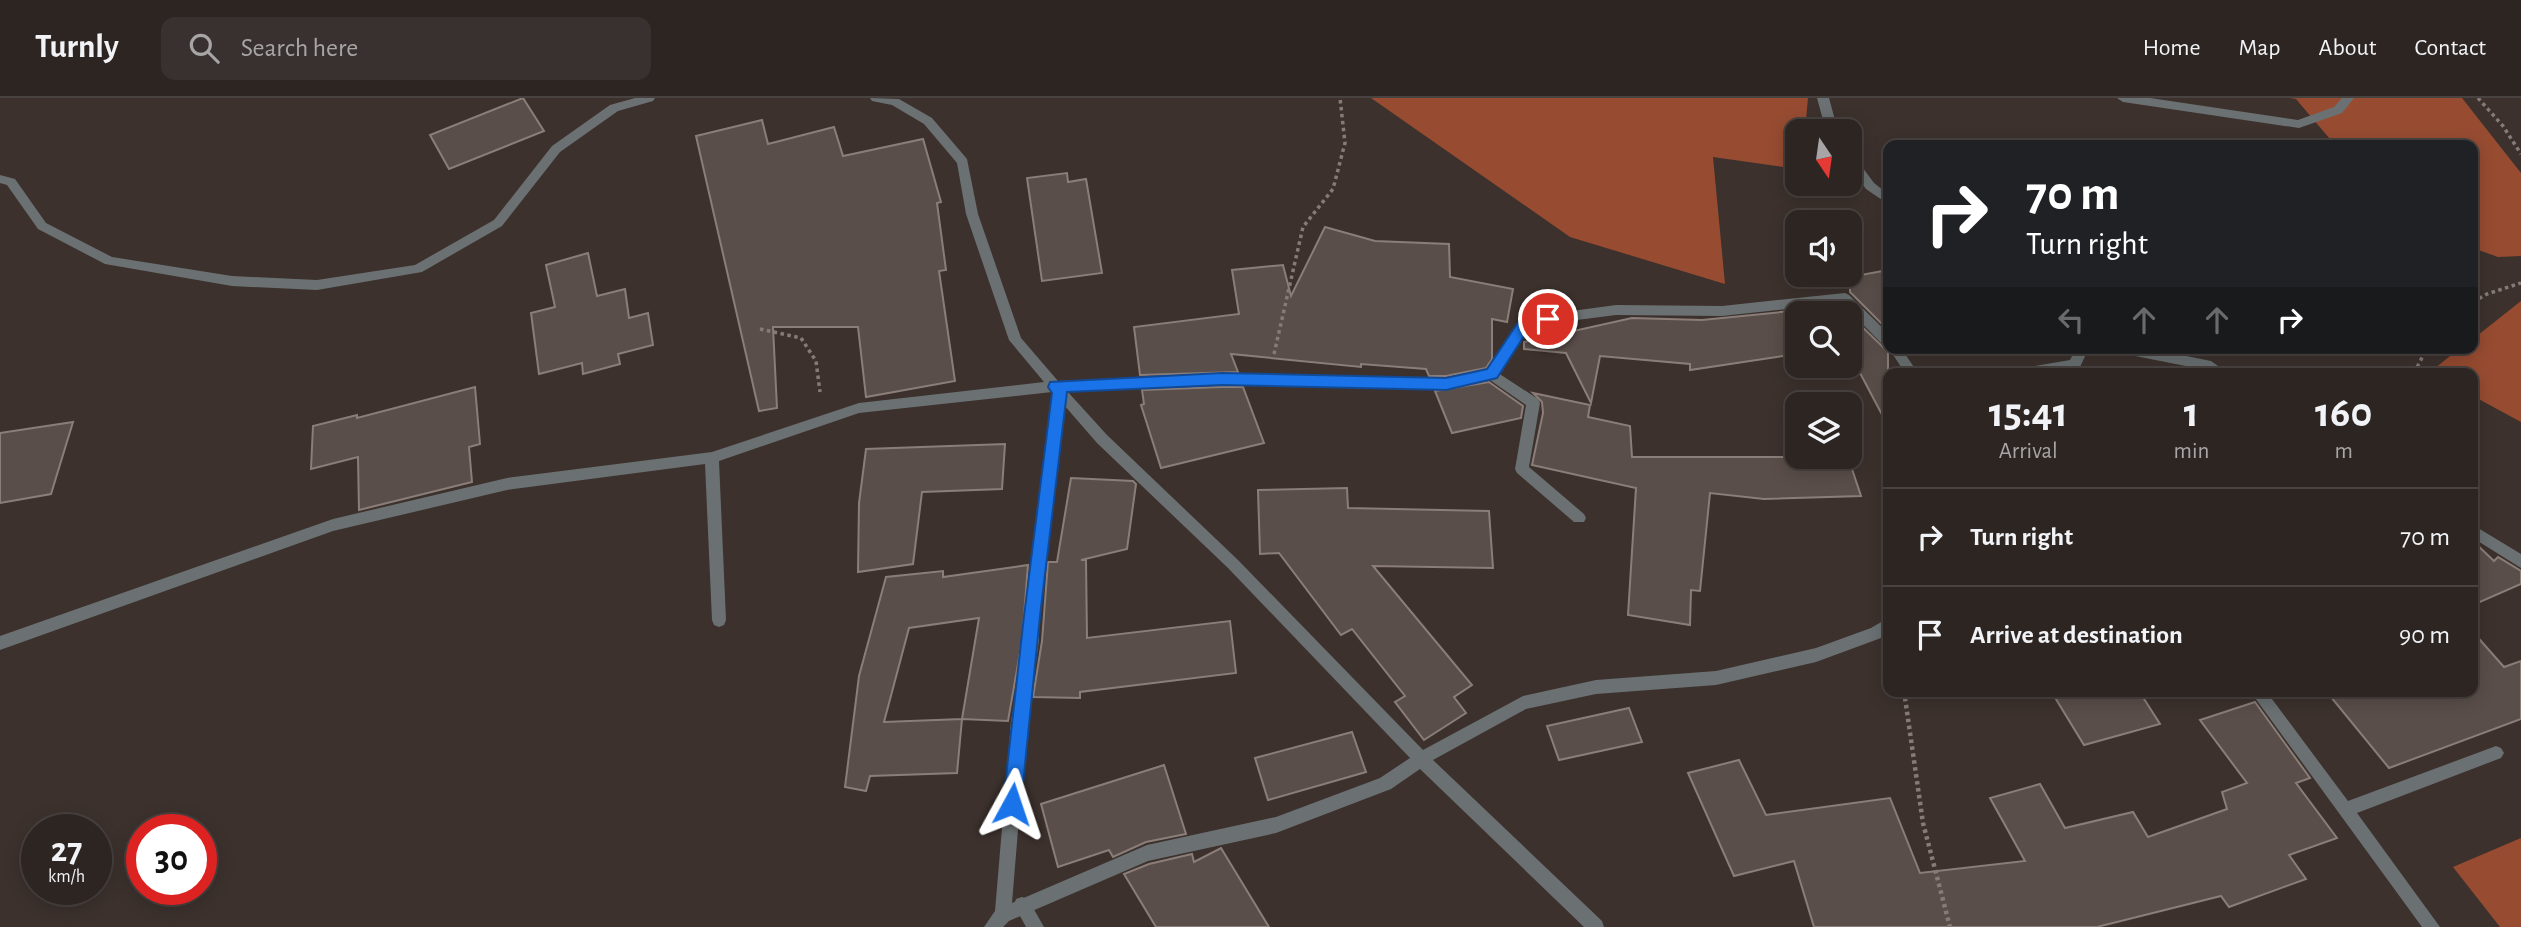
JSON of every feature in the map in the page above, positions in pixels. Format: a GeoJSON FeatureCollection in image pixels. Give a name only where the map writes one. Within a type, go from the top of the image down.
{"type":"FeatureCollection","features":[{"type":"Feature","properties":{"kind":"street"},"geometry":{"type":"LineString","coordinates":[[0,179],[11,182],[42,226],[109,261],[232,281],[317,285],[418,269],[498,223],[556,149],[614,108],[649,98]]}},
{"type":"Feature","properties":{"kind":"street"},"geometry":{"type":"LineString","coordinates":[[876,98],[895,102],[928,121],[963,162],[972,214],[1015,340],[1057,389],[1102,439],[1233,564],[1421,760],[1597,927]]}},
{"type":"Feature","properties":{"kind":"street"},"geometry":{"type":"LineString","coordinates":[[1823,98],[1829,119]]}},
{"type":"Feature","properties":{"kind":"street"},"geometry":{"type":"LineString","coordinates":[[2123,98],[2300,124],[2338,110],[2348,98]]}},
{"type":"Feature","properties":{"kind":"street"},"geometry":{"type":"LineString","coordinates":[[1862,175],[1883,196]]}},
{"type":"Feature","properties":{"kind":"street"},"geometry":{"type":"LineString","coordinates":[[0,643],[333,525],[507,484],[712,458],[859,408],[1057,389],[1222,379],[1446,384],[1492,374],[1526,322],[1616,310],[1722,312],[1845,298],[1883,336]]}},
{"type":"Feature","properties":{"kind":"street"},"geometry":{"type":"LineString","coordinates":[[2150,354],[2211,366]]}},
{"type":"Feature","properties":{"kind":"street"},"geometry":{"type":"LineString","coordinates":[[1492,374],[1533,403],[1522,469],[1579,518]]}},
{"type":"Feature","properties":{"kind":"street"},"geometry":{"type":"LineString","coordinates":[[997,921],[1019,721],[1032,641],[1032,616],[1057,389]]}},
{"type":"Feature","properties":{"kind":"street"},"geometry":{"type":"LineString","coordinates":[[712,458],[719,620]]}},
{"type":"Feature","properties":{"kind":"street"},"geometry":{"type":"LineString","coordinates":[[2478,534],[2521,562]]}},
{"type":"Feature","properties":{"kind":"street"},"geometry":{"type":"LineString","coordinates":[[997,921],[1022,905],[1147,853],[1276,825],[1385,784],[1421,760],[1523,703],[1596,687],[1716,678],[1816,655],[1883,628]]}},
{"type":"Feature","properties":{"kind":"street"},"geometry":{"type":"LineString","coordinates":[[2262,697],[2432,927]]}},
{"type":"Feature","properties":{"kind":"street"},"geometry":{"type":"LineString","coordinates":[[2347,809],[2496,752]]}},
{"type":"Feature","properties":{"kind":"street"},"geometry":{"type":"LineString","coordinates":[[1022,905],[1036,927]]}},
{"type":"Feature","properties":{"kind":"path"},"geometry":{"type":"LineString","coordinates":[[1268,380],[1303,227],[1334,189],[1345,143],[1340,98]]}},
{"type":"Feature","properties":{"kind":"path"},"geometry":{"type":"LineString","coordinates":[[2477,98],[2503,126],[2521,154]]}},
{"type":"Feature","properties":{"kind":"path"},"geometry":{"type":"LineString","coordinates":[[2478,299],[2521,283]]}},
{"type":"Feature","properties":{"kind":"path"},"geometry":{"type":"LineString","coordinates":[[760,329],[801,338],[816,361],[821,404],[832,417]]}},
{"type":"Feature","properties":{"kind":"path"},"geometry":{"type":"LineString","coordinates":[[1905,697],[1923,823],[1951,927]]}},
{"type":"Feature","properties":{"kind":"shaded area"},"geometry":{"type":"Polygon","coordinates":[[[1371,98],[1808,98],[1806,119],[1785,119],[1785,167],[1713,157],[1725,284],[1570,237],[1371,98]]]}},
{"type":"Feature","properties":{"kind":"shaded area"},"geometry":{"type":"Polygon","coordinates":[[[2290,98],[2462,98],[2521,173],[2521,256],[2498,257],[2478,250],[2478,140],[2331,140],[2296,99],[2290,98]]]}},
{"type":"Feature","properties":{"kind":"shaded area"},"geometry":{"type":"Polygon","coordinates":[[[2521,301],[2521,422],[2478,399],[2478,368],[2435,368],[2453,354],[2478,354],[2478,335],[2521,301]]]}},
{"type":"Feature","properties":{"kind":"shaded area"},"geometry":{"type":"Polygon","coordinates":[[[2521,838],[2521,927],[2500,927],[2453,867],[2521,838]]]}},
{"type":"Feature","properties":{"kind":"building"},"geometry":{"type":"Polygon","coordinates":[[[523,98],[544,131],[449,169],[430,135],[523,98]]]}},
{"type":"Feature","properties":{"kind":"building"},"geometry":{"type":"Polygon","coordinates":[[[762,120],[768,144],[834,127],[843,156],[923,139],[941,202],[937,203],[946,270],[939,271],[955,381],[866,397],[858,327],[773,327],[777,408],[759,411],[696,136],[762,120]]]}},
{"type":"Feature","properties":{"kind":"building"},"geometry":{"type":"Polygon","coordinates":[[[1067,173],[1068,182],[1086,179],[1102,273],[1042,281],[1027,178],[1067,173]]]}},
{"type":"Feature","properties":{"kind":"building"},"geometry":{"type":"Polygon","coordinates":[[[1325,227],[1375,241],[1449,244],[1450,277],[1513,289],[1507,322],[1492,319],[1492,359],[1486,368],[1446,376],[1429,376],[1426,369],[1361,364],[1361,367],[1231,354],[1238,372],[1140,375],[1134,327],[1239,314],[1232,270],[1283,265],[1291,296],[1325,227]]]}},
{"type":"Feature","properties":{"kind":"building"},"geometry":{"type":"Polygon","coordinates":[[[588,253],[597,296],[625,289],[629,318],[648,313],[653,345],[618,354],[620,364],[583,374],[582,363],[539,374],[531,313],[555,307],[546,265],[588,253]]]}},
{"type":"Feature","properties":{"kind":"building"},"geometry":{"type":"Polygon","coordinates":[[[1883,271],[1883,325],[1862,301],[1850,292],[1850,287],[1862,287],[1862,275],[1883,271]]]}},
{"type":"Feature","properties":{"kind":"building"},"geometry":{"type":"Polygon","coordinates":[[[1785,312],[1785,356],[1690,370],[1690,364],[1600,356],[1591,403],[1566,353],[1524,349],[1524,342],[1632,318],[1702,320],[1785,312]]]}},
{"type":"Feature","properties":{"kind":"building"},"geometry":{"type":"Polygon","coordinates":[[[1862,327],[1883,347],[1883,354],[1888,354],[1888,368],[1883,368],[1883,417],[1862,377],[1862,327]]]}},
{"type":"Feature","properties":{"kind":"building"},"geometry":{"type":"Polygon","coordinates":[[[1489,382],[1523,406],[1521,418],[1452,433],[1435,391],[1489,382]]]}},
{"type":"Feature","properties":{"kind":"building"},"geometry":{"type":"Polygon","coordinates":[[[475,387],[480,444],[469,447],[472,482],[359,510],[358,457],[311,469],[313,426],[357,415],[357,418],[475,387]]]}},
{"type":"Feature","properties":{"kind":"building"},"geometry":{"type":"Polygon","coordinates":[[[1243,387],[1264,443],[1161,468],[1141,405],[1144,404],[1142,390],[1243,387]]]}},
{"type":"Feature","properties":{"kind":"building"},"geometry":{"type":"Polygon","coordinates":[[[1533,393],[1590,405],[1588,417],[1630,426],[1632,457],[1785,457],[1785,469],[1852,469],[1861,496],[1764,499],[1710,493],[1700,591],[1691,590],[1690,625],[1628,615],[1636,488],[1532,465],[1543,413],[1542,402],[1533,393]]]}},
{"type":"Feature","properties":{"kind":"building"},"geometry":{"type":"Polygon","coordinates":[[[73,422],[51,494],[0,503],[0,433],[73,422]]]}},
{"type":"Feature","properties":{"kind":"building"},"geometry":{"type":"Polygon","coordinates":[[[1005,444],[1002,489],[922,492],[913,564],[858,572],[859,503],[866,449],[1005,444]]]}},
{"type":"Feature","properties":{"kind":"building"},"geometry":{"type":"Polygon","coordinates":[[[1071,478],[1133,481],[1136,484],[1127,549],[1081,560],[1086,560],[1087,638],[1230,621],[1236,673],[1080,692],[1080,698],[1033,697],[1042,641],[1048,562],[1057,562],[1071,478]]]}},
{"type":"Feature","properties":{"kind":"building"},"geometry":{"type":"Polygon","coordinates":[[[1347,488],[1348,508],[1489,511],[1493,568],[1373,566],[1472,685],[1454,697],[1466,713],[1424,740],[1395,702],[1405,696],[1352,629],[1341,635],[1279,553],[1260,554],[1258,490],[1347,488]]]}},
{"type":"Feature","properties":{"kind":"building"},"geometry":{"type":"Polygon","coordinates":[[[2478,546],[2494,561],[2498,557],[2521,571],[2521,584],[2478,603],[2478,546]]]}},
{"type":"Feature","properties":{"kind":"building"},"geometry":{"type":"Polygon","coordinates":[[[1028,565],[1022,641],[1008,721],[962,719],[957,773],[870,776],[866,791],[845,787],[859,676],[886,577],[943,571],[943,577],[1028,565]],[[979,618],[909,628],[884,722],[962,719],[979,618]]]}},
{"type":"Feature","properties":{"kind":"building"},"geometry":{"type":"Polygon","coordinates":[[[2478,638],[2504,667],[2521,661],[2521,719],[2389,768],[2331,697],[2478,697],[2478,638]]]}},
{"type":"Feature","properties":{"kind":"building"},"geometry":{"type":"Polygon","coordinates":[[[2055,697],[2143,697],[2160,724],[2084,745],[2055,697]]]}},
{"type":"Feature","properties":{"kind":"building"},"geometry":{"type":"Polygon","coordinates":[[[2255,702],[2310,778],[2296,783],[2337,838],[2289,855],[2306,879],[2229,907],[2221,896],[2097,927],[1814,927],[1794,861],[1734,876],[1688,773],[1739,760],[1766,815],[1890,798],[1920,873],[2025,861],[1990,798],[2040,784],[2065,828],[2133,812],[2148,837],[2227,809],[2222,792],[2247,783],[2200,720],[2255,702]]]}},
{"type":"Feature","properties":{"kind":"building"},"geometry":{"type":"Polygon","coordinates":[[[1629,708],[1642,742],[1559,760],[1547,726],[1629,708]]]}},
{"type":"Feature","properties":{"kind":"building"},"geometry":{"type":"Polygon","coordinates":[[[1352,732],[1366,772],[1268,800],[1255,758],[1352,732]]]}},
{"type":"Feature","properties":{"kind":"building"},"geometry":{"type":"Polygon","coordinates":[[[1164,765],[1186,834],[1146,842],[1113,857],[1109,850],[1058,867],[1041,804],[1164,765]]]}},
{"type":"Feature","properties":{"kind":"building"},"geometry":{"type":"Polygon","coordinates":[[[1221,848],[1269,927],[1156,927],[1124,874],[1149,864],[1192,854],[1194,862],[1221,848]]]}},
{"type":"Feature","properties":{"kind":"route"},"geometry":{"type":"LineString","coordinates":[[1012,804],[1019,721],[1032,641],[1032,616],[1059,391],[1055,387],[1222,379],[1446,384],[1492,374],[1526,322],[1548,319]]}}]}
